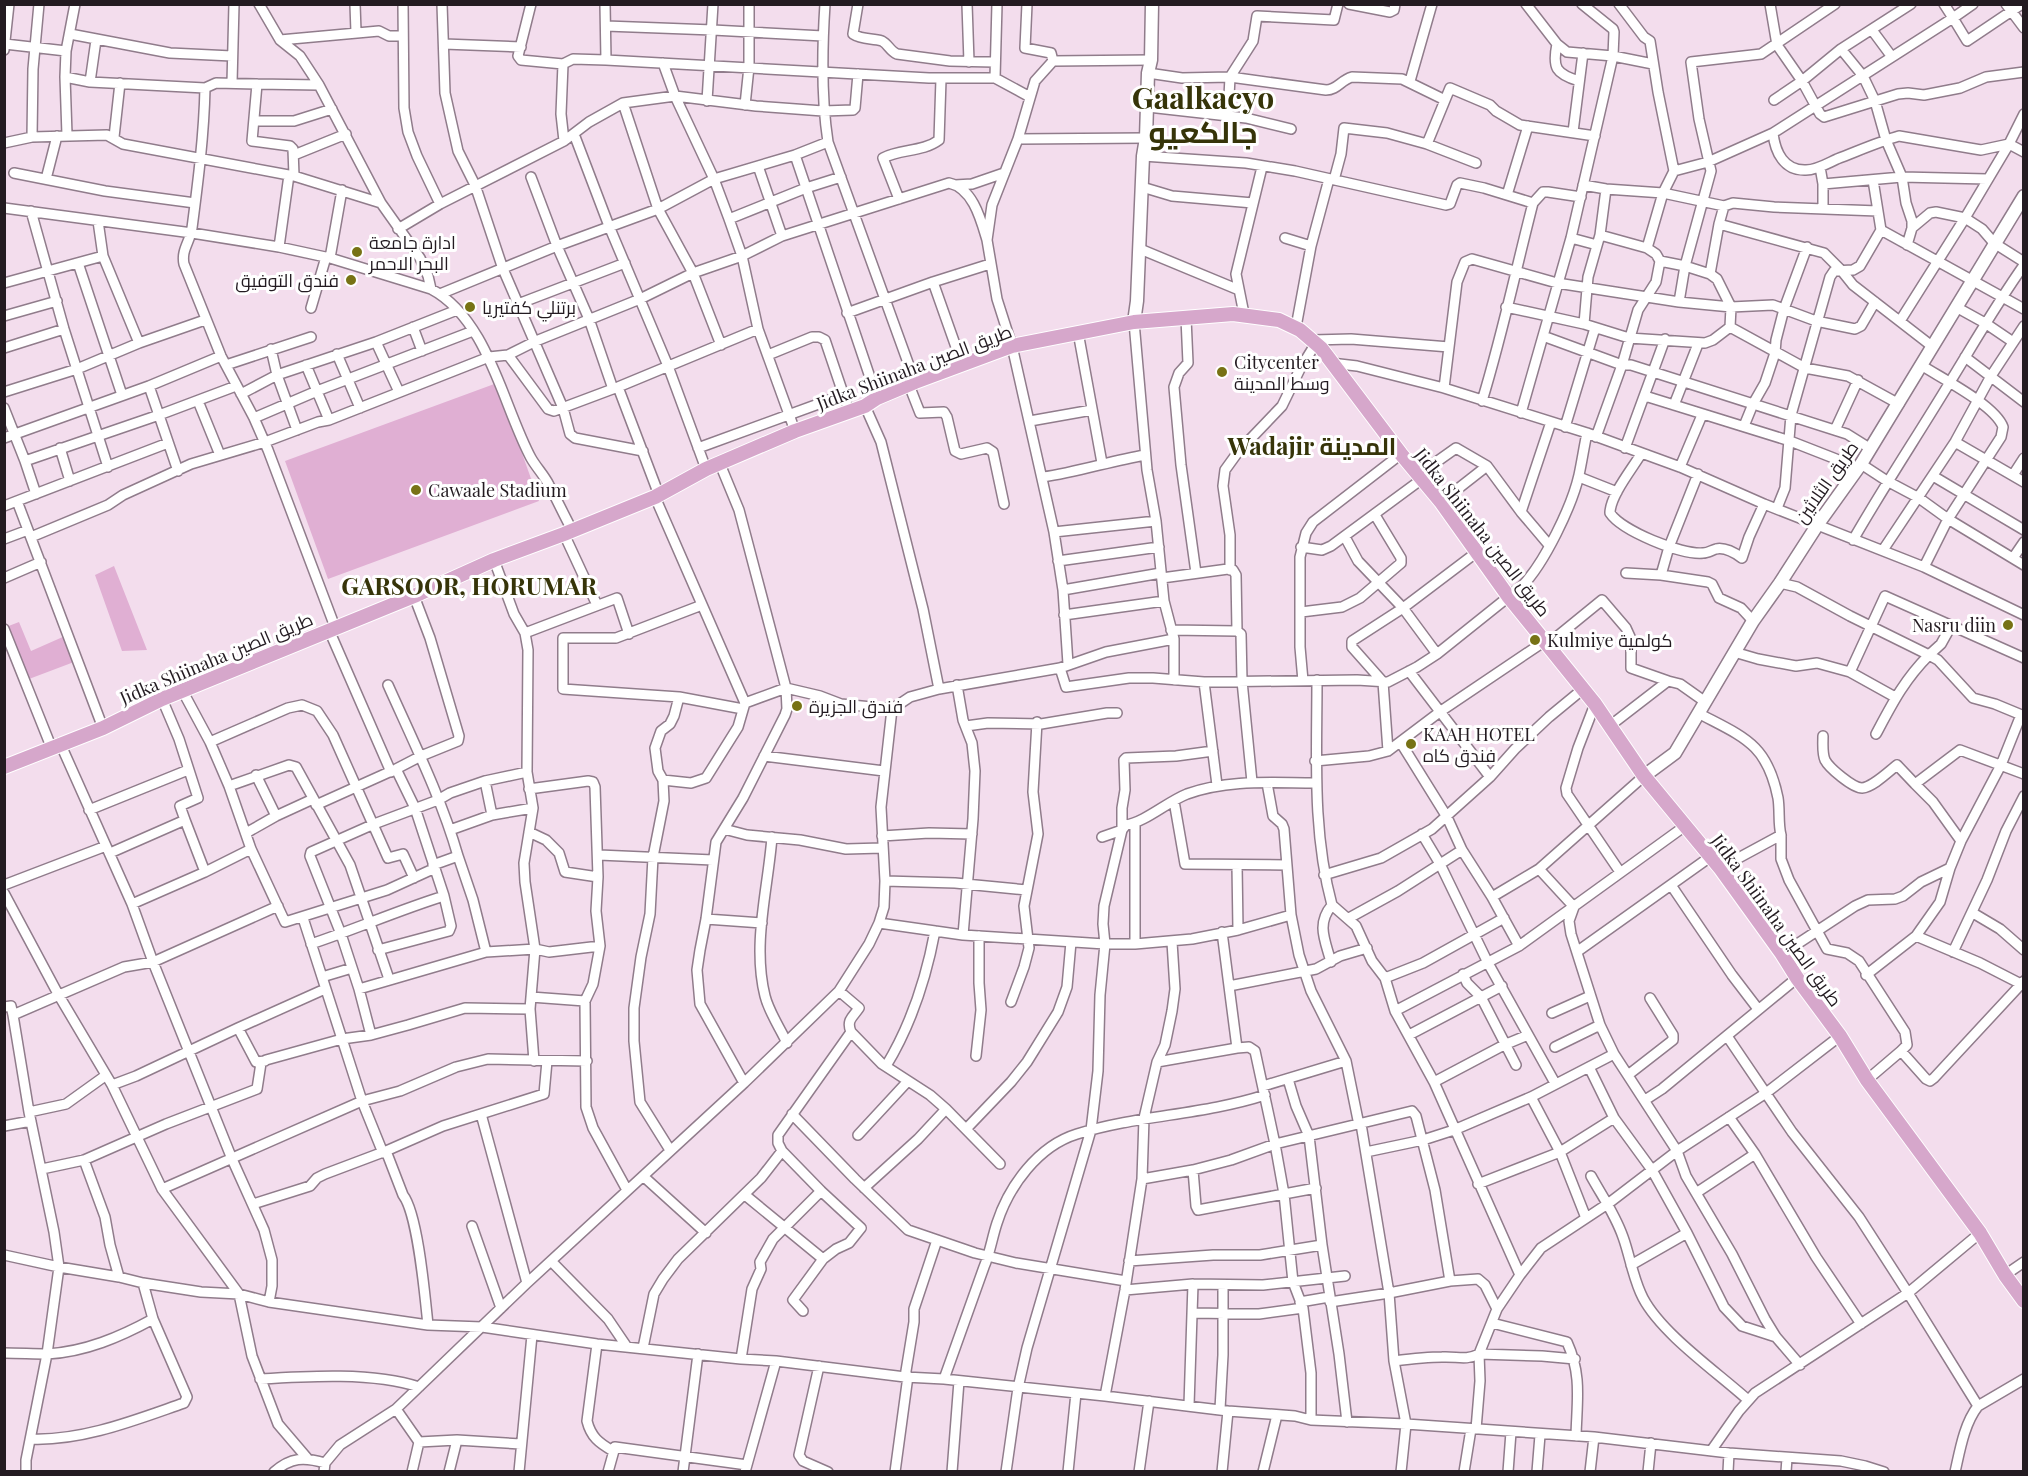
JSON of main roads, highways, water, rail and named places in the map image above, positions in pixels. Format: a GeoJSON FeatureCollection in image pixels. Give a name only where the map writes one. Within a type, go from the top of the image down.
{"type":"FeatureCollection","features":[{"type":"Feature","properties":{"kind":"main road"},"geometry":{"type":"LineString","coordinates":[[1134,322],[1140,249],[1152,4]]}},
{"type":"Feature","properties":{"kind":"main road","name":"طريق الثلاثين"},"geometry":{"type":"LineString","coordinates":[[1644,776],[1675,753],[1753,621],[1871,449],[2024,196]]}},
{"type":"Feature","properties":{"kind":"main road","name":"Jidka Shiinaha طريق الصين"},"geometry":{"type":"LineString","coordinates":[[4,766],[104,728],[182,690],[414,596],[494,560],[657,496],[706,469],[795,431],[871,402],[912,383],[1012,346],[1134,322],[1244,314],[1280,320],[1296,327],[1314,342],[1331,363],[1401,454],[1441,501],[1508,596],[1611,725],[1644,776],[1720,868],[1840,1036],[1867,1080],[1980,1233],[2005,1275],[2024,1300]]}},
{"type":"Feature","properties":{"kind":"place","name":"ادارة جامعة البحر الاحمر"},"geometry":{"type":"Point","coordinates":[357,252]}},
{"type":"Feature","properties":{"kind":"place","name":"فندق التوفيق"},"geometry":{"type":"Point","coordinates":[351,280]}},
{"type":"Feature","properties":{"kind":"place","name":"برتنلي كفتيريا"},"geometry":{"type":"Point","coordinates":[470,307]}},
{"type":"Feature","properties":{"kind":"place","name":"Citycenter وسط المدينة"},"geometry":{"type":"Point","coordinates":[1222,372]}},
{"type":"Feature","properties":{"kind":"place","name":"Cawaale Stadium"},"geometry":{"type":"Point","coordinates":[416,490]}},
{"type":"Feature","properties":{"kind":"place","name":"Nasru diin"},"geometry":{"type":"Point","coordinates":[2008,625]}},
{"type":"Feature","properties":{"kind":"place","name":"Kulmiye كولمية"},"geometry":{"type":"Point","coordinates":[1535,640]}},
{"type":"Feature","properties":{"kind":"place","name":"فندق الجزيرة"},"geometry":{"type":"Point","coordinates":[797,706]}},
{"type":"Feature","properties":{"kind":"place","name":"KAAH HOTEL فندق كاه"},"geometry":{"type":"Point","coordinates":[1411,744]}},
{"type":"Feature","properties":{"kind":"district","name":"Gaalkacyo جالكعيو"},"geometry":{"type":"Point","coordinates":[1203,114]}},
{"type":"Feature","properties":{"kind":"district","name":"Wadajir المدينة"},"geometry":{"type":"Point","coordinates":[1312,445]}},
{"type":"Feature","properties":{"kind":"district","name":"GARSOOR, HORUMAR"},"geometry":{"type":"Point","coordinates":[469,585]}}]}
